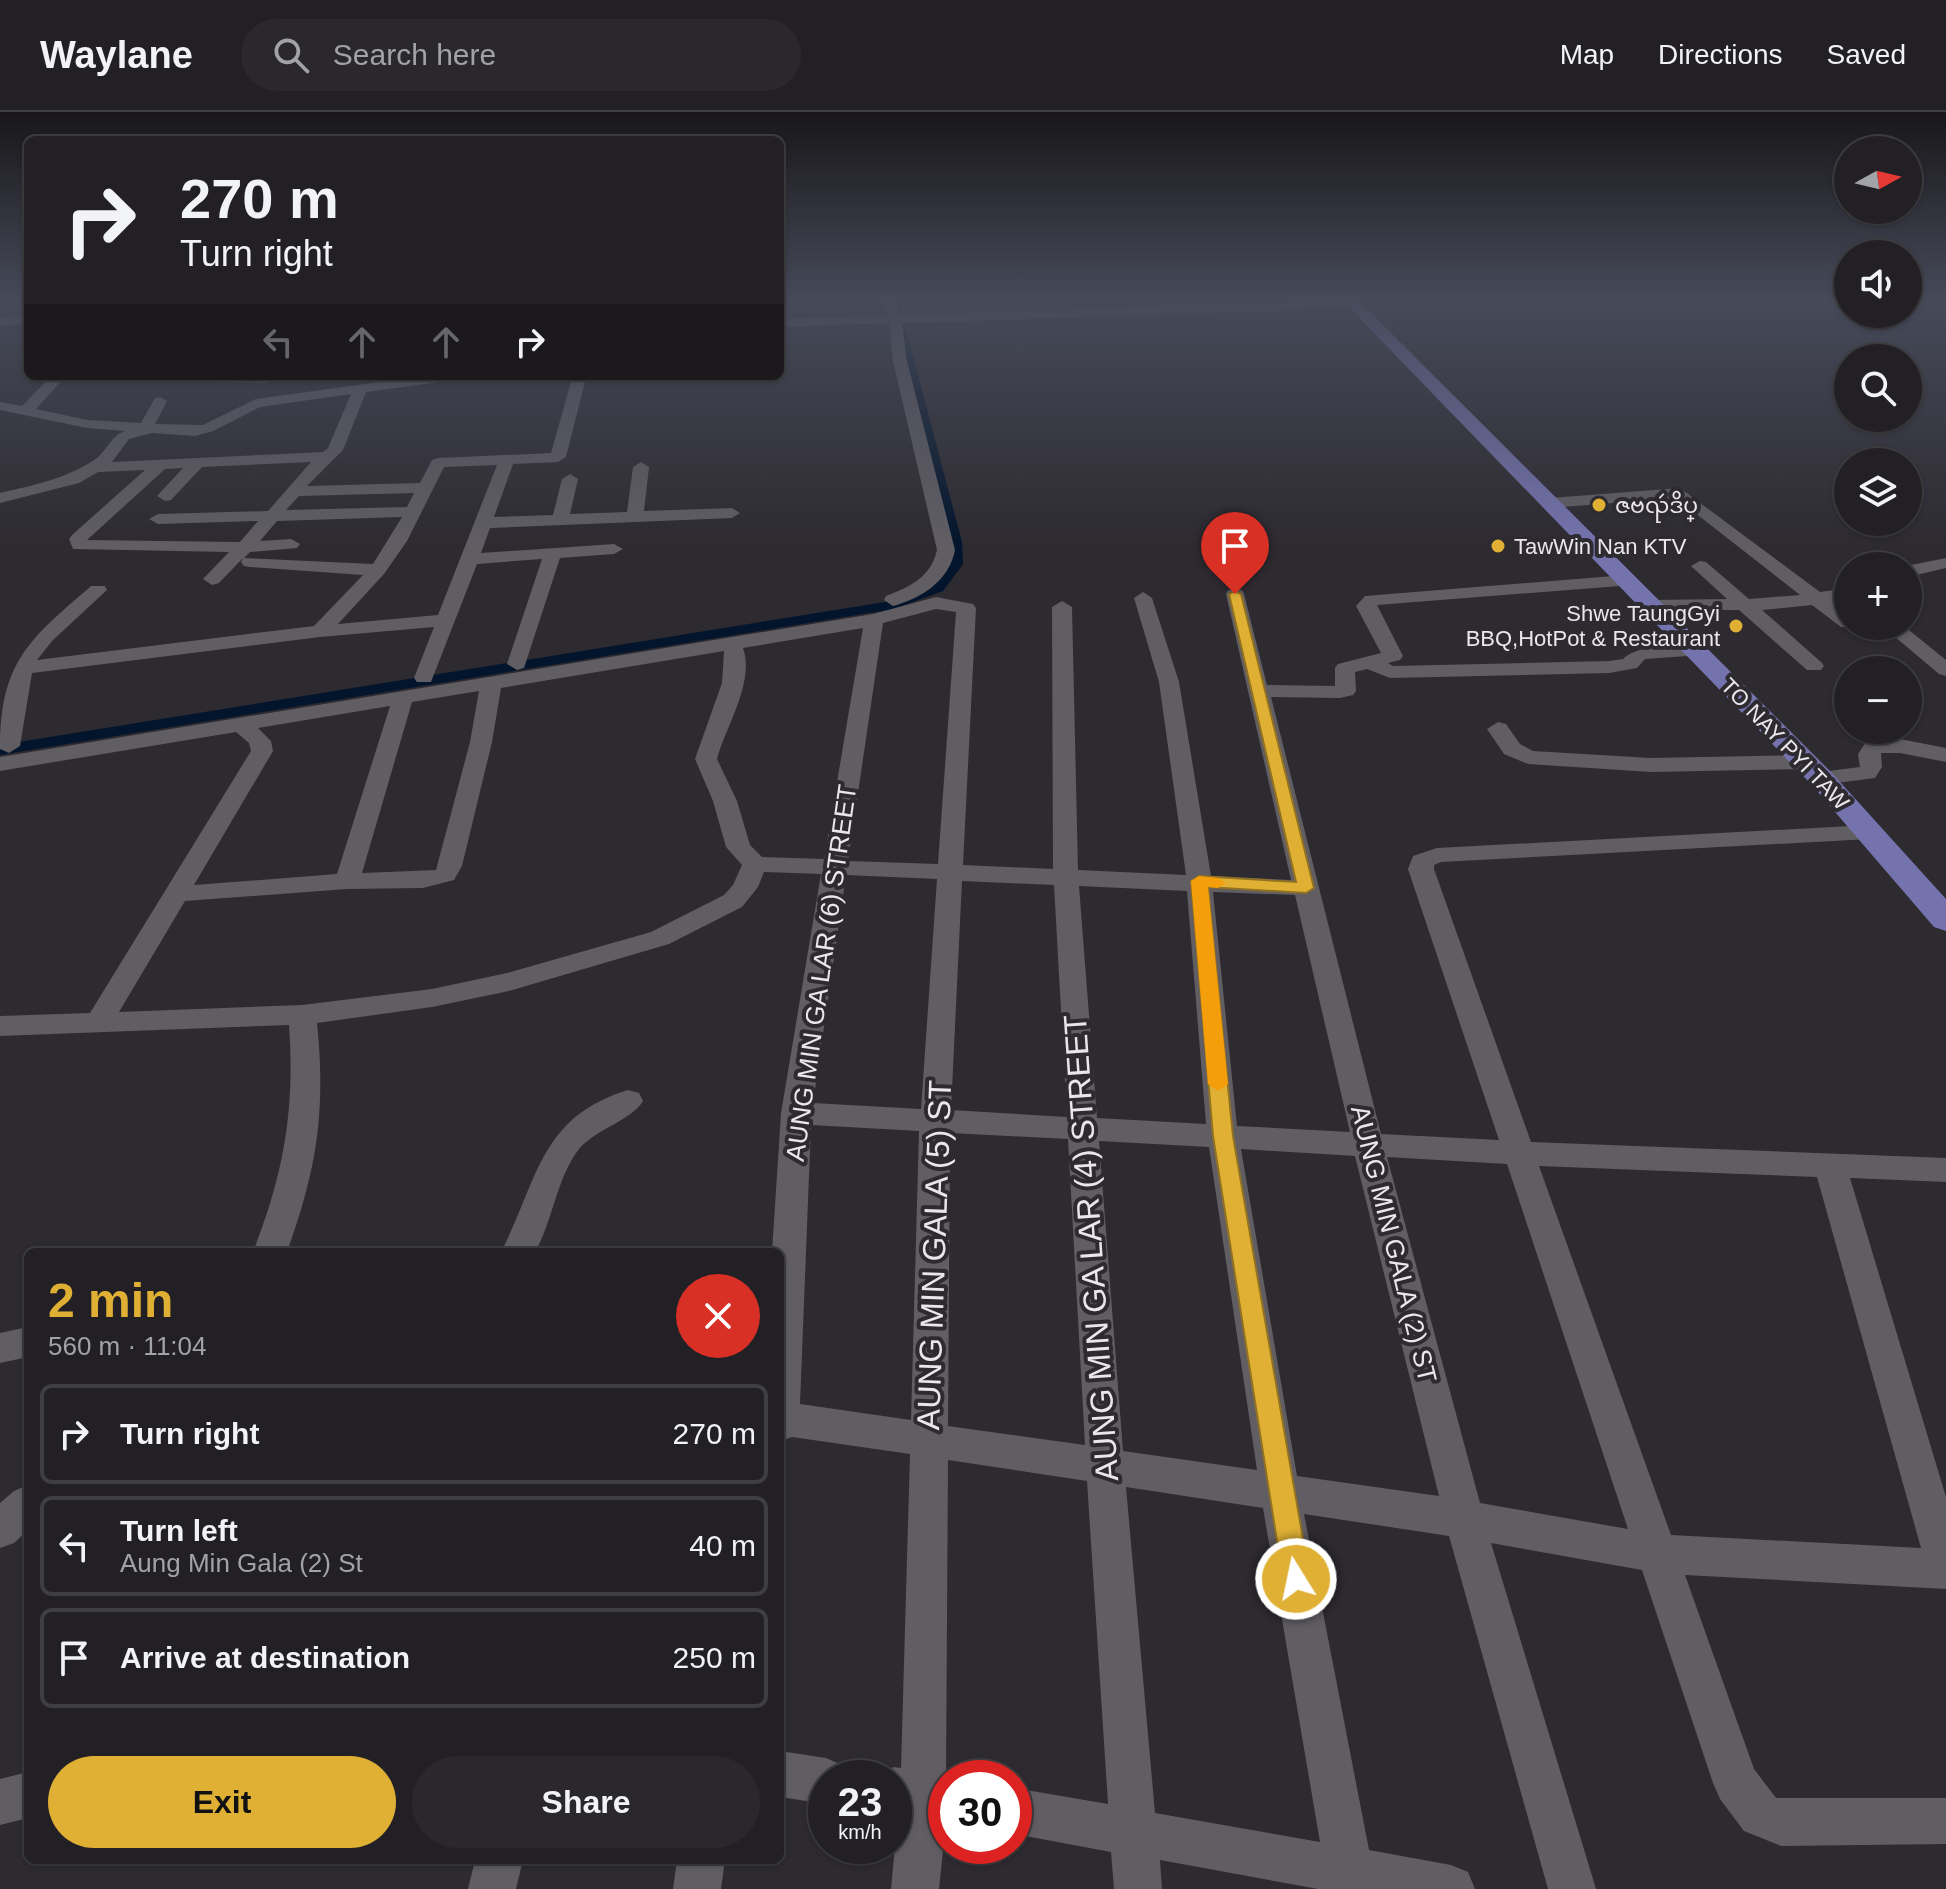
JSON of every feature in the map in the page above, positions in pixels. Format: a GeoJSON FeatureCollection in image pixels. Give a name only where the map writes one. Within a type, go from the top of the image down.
{"type":"FeatureCollection","features":[{"type":"Feature","properties":{"kind":"main road","name":"TO NAY PYI TAW"},"geometry":{"type":"LineString","coordinates":[[1431,382],[1813,770],[1946,920]]}},
{"type":"Feature","properties":{"kind":"street"},"geometry":{"type":"LineString","coordinates":[[28,410],[31,402],[53,382]]}},
{"type":"Feature","properties":{"kind":"street"},"geometry":{"type":"LineString","coordinates":[[256,403],[248,391],[264,382]]}},
{"type":"Feature","properties":{"kind":"street"},"geometry":{"type":"LineString","coordinates":[[208,428],[256,403],[401,382]]}},
{"type":"Feature","properties":{"kind":"street"},"geometry":{"type":"LineString","coordinates":[[320,631],[378,570],[439,463],[559,456],[578,382]]}},
{"type":"Feature","properties":{"kind":"street"},"geometry":{"type":"LineString","coordinates":[[3,752],[424,678],[860,609],[906,595],[930,581],[940,570],[946,550],[905,382]]}},
{"type":"Feature","properties":{"kind":"street"},"geometry":{"type":"LineString","coordinates":[[212,579],[245,547],[323,458],[335,450],[361,388]]}},
{"type":"Feature","properties":{"kind":"street"},"geometry":{"type":"LineString","coordinates":[[148,429],[160,401]]}},
{"type":"Feature","properties":{"kind":"street"},"geometry":{"type":"LineString","coordinates":[[0,406],[87,424],[195,431],[242,426]]}},
{"type":"Feature","properties":{"kind":"street"},"geometry":{"type":"LineString","coordinates":[[0,498],[61,485],[96,467],[124,436],[148,429]]}},
{"type":"Feature","properties":{"kind":"street"},"geometry":{"type":"LineString","coordinates":[[96,467],[323,458]]}},
{"type":"Feature","properties":{"kind":"street"},"geometry":{"type":"LineString","coordinates":[[424,678],[507,460]]}},
{"type":"Feature","properties":{"kind":"street"},"geometry":{"type":"LineString","coordinates":[[165,496],[197,463]]}},
{"type":"Feature","properties":{"kind":"street"},"geometry":{"type":"LineString","coordinates":[[161,464],[78,539],[79,545],[245,547],[291,544]]}},
{"type":"Feature","properties":{"kind":"street"},"geometry":{"type":"LineString","coordinates":[[635,517],[641,467]]}},
{"type":"Feature","properties":{"kind":"street"},"geometry":{"type":"LineString","coordinates":[[560,520],[570,479]]}},
{"type":"Feature","properties":{"kind":"street"},"geometry":{"type":"LineString","coordinates":[[294,491],[424,488]]}},
{"type":"Feature","properties":{"kind":"street"},"geometry":{"type":"LineString","coordinates":[[1550,503],[1680,493],[1834,612]]}},
{"type":"Feature","properties":{"kind":"street"},"geometry":{"type":"LineString","coordinates":[[158,519],[412,512]]}},
{"type":"Feature","properties":{"kind":"street"},"geometry":{"type":"LineString","coordinates":[[482,523],[732,513]]}},
{"type":"Feature","properties":{"kind":"street"},"geometry":{"type":"LineString","coordinates":[[468,559],[614,549]]}},
{"type":"Feature","properties":{"kind":"street"},"geometry":{"type":"LineString","coordinates":[[517,664],[553,553]]}},
{"type":"Feature","properties":{"kind":"street"},"geometry":{"type":"LineString","coordinates":[[230,561],[378,570]]}},
{"type":"Feature","properties":{"kind":"street"},"geometry":{"type":"LineString","coordinates":[[1922,566],[1946,563]]}},
{"type":"Feature","properties":{"kind":"street"},"geometry":{"type":"LineString","coordinates":[[1700,566],[1814,666]]}},
{"type":"Feature","properties":{"kind":"street"},"geometry":{"type":"LineString","coordinates":[[1259,691],[1346,691],[1345,668],[1393,656],[1366,606],[1372,600],[1626,581]]}},
{"type":"Feature","properties":{"kind":"street"},"geometry":{"type":"LineString","coordinates":[[3,752],[24,668],[41,642],[98,590]]}},
{"type":"Feature","properties":{"kind":"street","name":"AUNG MIN GALA (2) ST"},"geometry":{"type":"LineString","coordinates":[[1235,594],[1368,1144],[1464,1519],[1572,1889]]}},
{"type":"Feature","properties":{"kind":"street"},"geometry":{"type":"LineString","coordinates":[[1651,606],[1746,605],[1834,596]]}},
{"type":"Feature","properties":{"kind":"street"},"geometry":{"type":"LineString","coordinates":[[1143,598],[1169,682],[1199,881],[1223,1136],[1280,1491],[1351,1881]]}},
{"type":"Feature","properties":{"kind":"street","name":"AUNG MIN GALA (5) ST"},"geometry":{"type":"LineString","coordinates":[[874,620],[936,603],[966,608],[967,621],[935,1121],[921,1795],[915,1889]]}},
{"type":"Feature","properties":{"kind":"street","name":"AUNG MIN GA LAR (4) STREET"},"geometry":{"type":"LineString","coordinates":[[1062,607],[1066,878],[1105,1464],[1138,1889]]}},
{"type":"Feature","properties":{"kind":"street"},"geometry":{"type":"LineString","coordinates":[[24,668],[320,631],[446,620]]}},
{"type":"Feature","properties":{"kind":"street"},"geometry":{"type":"LineString","coordinates":[[3,752],[242,725],[874,620]]}},
{"type":"Feature","properties":{"kind":"street","name":"AUNG MIN GA LAR (6) STREET"},"geometry":{"type":"LineString","coordinates":[[784,1343],[796,1113],[874,620]]}},
{"type":"Feature","properties":{"kind":"street"},"geometry":{"type":"LineString","coordinates":[[1909,640],[1946,670]]}},
{"type":"Feature","properties":{"kind":"street"},"geometry":{"type":"LineString","coordinates":[[732,644],[737,661],[735,676],[706,759],[725,801],[738,847],[755,864],[1306,888]]}},
{"type":"Feature","properties":{"kind":"street"},"geometry":{"type":"LineString","coordinates":[[1371,663],[1390,672],[1609,667],[1630,664],[1637,655],[1644,653],[1695,651]]}},
{"type":"Feature","properties":{"kind":"street"},"geometry":{"type":"LineString","coordinates":[[178,894],[441,877],[448,872],[481,742],[491,684]]}},
{"type":"Feature","properties":{"kind":"street"},"geometry":{"type":"LineString","coordinates":[[347,881],[403,697]]}},
{"type":"Feature","properties":{"kind":"street"},"geometry":{"type":"LineString","coordinates":[[98,1024],[262,751],[260,741],[242,725]]}},
{"type":"Feature","properties":{"kind":"street"},"geometry":{"type":"LineString","coordinates":[[1498,729],[1512,749],[1528,757],[1651,765],[1867,773],[1871,767],[1869,754],[1874,747],[1900,746],[1946,755]]}},
{"type":"Feature","properties":{"kind":"street"},"geometry":{"type":"LineString","coordinates":[[1870,832],[1437,855],[1422,861],[1421,869],[1660,1554],[1736,1783],[1760,1815],[1781,1823],[1946,1821]]}},
{"type":"Feature","properties":{"kind":"street"},"geometry":{"type":"LineString","coordinates":[[0,1026],[302,1015],[432,998],[509,982],[660,938],[733,901],[745,887],[755,864]]}},
{"type":"Feature","properties":{"kind":"street"},"geometry":{"type":"LineString","coordinates":[[272,1248],[292,1196],[302,1144],[307,1094],[302,1015]]}},
{"type":"Feature","properties":{"kind":"street"},"geometry":{"type":"LineString","coordinates":[[520,1248],[531,1231],[563,1147],[601,1114],[628,1101]]}},
{"type":"Feature","properties":{"kind":"street"},"geometry":{"type":"LineString","coordinates":[[796,1113],[1520,1153],[1946,1170]]}},
{"type":"Feature","properties":{"kind":"street"},"geometry":{"type":"LineString","coordinates":[[784,1421],[1105,1464],[1464,1519],[1660,1554],[1946,1567],[1830,1166]]}},
{"type":"Feature","properties":{"kind":"street"},"geometry":{"type":"LineString","coordinates":[[0,1348],[24,1343]]}},
{"type":"Feature","properties":{"kind":"street"},"geometry":{"type":"LineString","coordinates":[[0,1529],[24,1508]]}},
{"type":"Feature","properties":{"kind":"street"},"geometry":{"type":"LineString","coordinates":[[784,1775],[808,1778]]}},
{"type":"Feature","properties":{"kind":"street"},"geometry":{"type":"LineString","coordinates":[[0,1802],[24,1796]]}},
{"type":"Feature","properties":{"kind":"street"},"geometry":{"type":"LineString","coordinates":[[1032,1814],[1351,1881],[1451,1889]]}},
{"type":"Feature","properties":{"kind":"street"},"geometry":{"type":"LineString","coordinates":[[492,1889],[498,1864]]}},
{"type":"Feature","properties":{"kind":"street"},"geometry":{"type":"LineString","coordinates":[[697,1889],[700,1864]]}},
{"type":"Feature","properties":{"kind":"waterway"},"geometry":{"type":"LineString","coordinates":[[0,750],[894,605],[938,588],[957,564],[956,542],[915,382]]}},
{"type":"Feature","properties":{"kind":"slow traffic"},"geometry":{"type":"LineString","coordinates":[[1218,883],[1199,881],[1218,1084]]}},
{"type":"Feature","properties":{"kind":"place","name":"ဇဗၺဴဒိပ္"},"geometry":{"type":"Point","coordinates":[1599,505]}},
{"type":"Feature","properties":{"kind":"place","name":"TawWin Nan KTV"},"geometry":{"type":"Point","coordinates":[1498,546]}},
{"type":"Feature","properties":{"kind":"place","name":"Shwe TaungGyi BBQ,HotPot & Restaurant"},"geometry":{"type":"Point","coordinates":[1736,626]}},
{"type":"Feature","properties":{"kind":"route"},"geometry":{"type":"LineString","coordinates":[[1235,594],[1306,888],[1199,881],[1223,1136],[1296,1579]]}}]}
